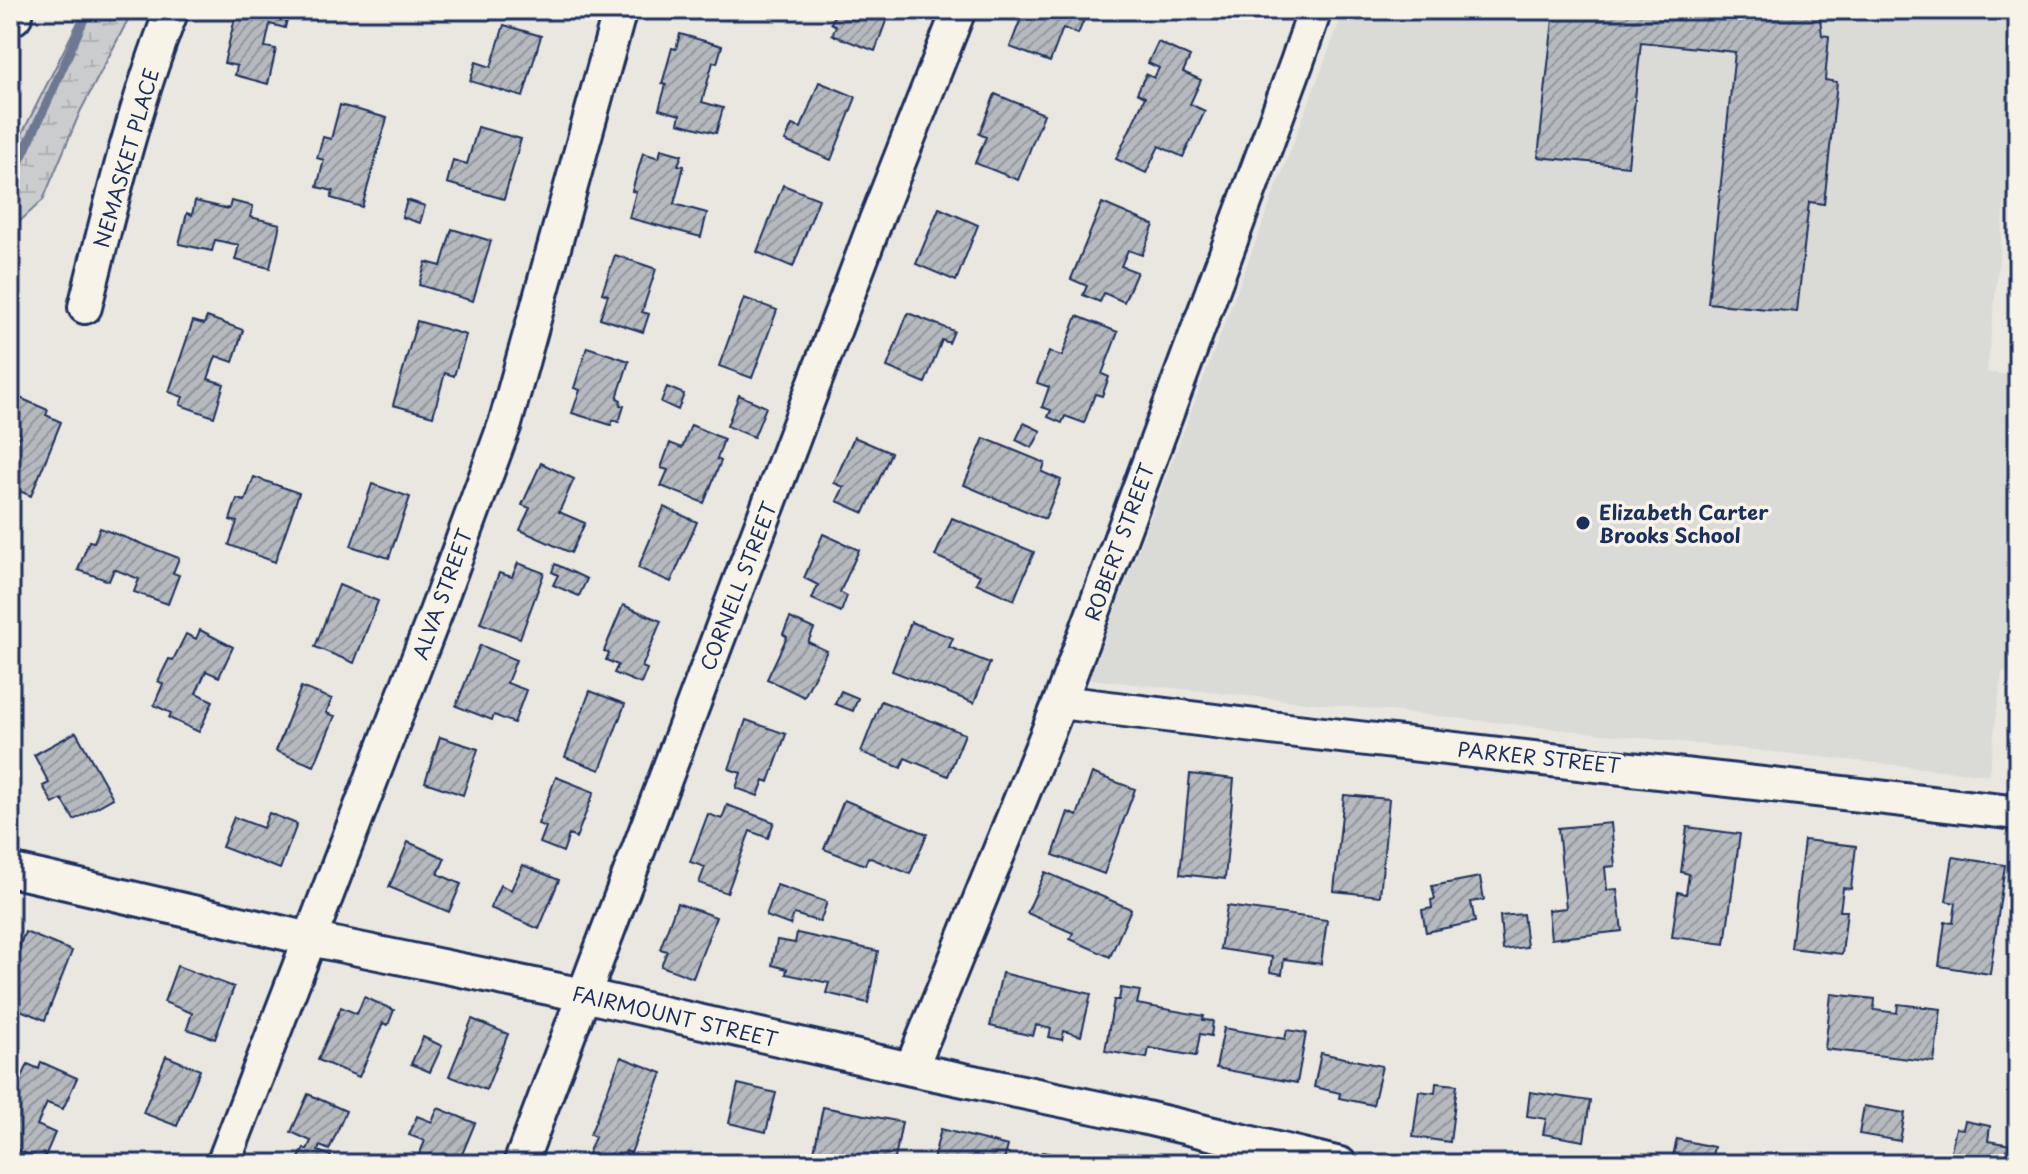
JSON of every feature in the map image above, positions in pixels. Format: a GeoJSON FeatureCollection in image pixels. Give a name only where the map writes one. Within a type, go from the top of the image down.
{"type":"FeatureCollection","features":[{"type":"Feature","properties":{"kind":"street","name":"NEMASKET PLACE"},"geometry":{"type":"LineString","coordinates":[[85,307],[133,123],[172,10]]}},
{"type":"Feature","properties":{"kind":"street","name":"ALVA STREET"},"geometry":{"type":"LineString","coordinates":[[223,1164],[436,612],[505,424],[620,10]]}},
{"type":"Feature","properties":{"kind":"street","name":"CORNELL STREET"},"geometry":{"type":"LineString","coordinates":[[520,1164],[876,220],[959,10]]}},
{"type":"Feature","properties":{"kind":"street","name":"ROBERT STREET"},"geometry":{"type":"LineString","coordinates":[[911,1069],[1060,702],[1315,10]]}},
{"type":"Feature","properties":{"kind":"street","name":"PARKER STREET"},"geometry":{"type":"LineString","coordinates":[[1060,702],[2018,813]]}},
{"type":"Feature","properties":{"kind":"street","name":"FAIRMOUNT STREET"},"geometry":{"type":"LineString","coordinates":[[10,870],[310,939],[1142,1117],[1340,1164]]}},
{"type":"Feature","properties":{"kind":"shaded area","name":"Elizabeth Carter Brooks School"},"geometry":{"type":"Polygon","coordinates":[[[1344,10],[2018,10],[2018,82],[1987,372],[2018,376],[2018,669],[2002,672],[1989,775],[1089,679],[1344,10]]]}},
{"type":"Feature","properties":{"kind":"green space"},"geometry":{"type":"Polygon","coordinates":[[[84,10],[133,10],[80,112],[43,200],[17,224],[10,218],[10,158],[84,10]]]}},
{"type":"Feature","properties":{"kind":"building"},"geometry":{"type":"Polygon","coordinates":[[[237,10],[289,10],[285,28],[270,24],[265,47],[276,49],[268,84],[235,75],[237,66],[224,63],[237,10]]]}},
{"type":"Feature","properties":{"kind":"building"},"geometry":{"type":"Polygon","coordinates":[[[697,10],[737,10],[735,16],[728,14],[727,19],[697,10]]]}},
{"type":"Feature","properties":{"kind":"building"},"geometry":{"type":"Polygon","coordinates":[[[836,10],[890,10],[875,51],[832,35],[836,26],[831,23],[836,10]]]}},
{"type":"Feature","properties":{"kind":"building"},"geometry":{"type":"Polygon","coordinates":[[[1024,10],[1088,10],[1078,34],[1063,28],[1050,62],[1010,47],[1024,10]]]}},
{"type":"Feature","properties":{"kind":"building"},"geometry":{"type":"Polygon","coordinates":[[[1554,10],[1819,10],[1822,35],[1829,36],[1825,80],[1837,82],[1824,204],[1809,202],[1797,312],[1708,303],[1735,52],[1641,42],[1628,166],[1538,157],[1554,10]]]}},
{"type":"Feature","properties":{"kind":"building"},"geometry":{"type":"Polygon","coordinates":[[[504,25],[541,36],[523,97],[470,81],[476,62],[491,67],[504,25]]]}},
{"type":"Feature","properties":{"kind":"building"},"geometry":{"type":"Polygon","coordinates":[[[680,34],[722,46],[717,63],[713,62],[702,102],[723,108],[716,133],[678,123],[680,115],[659,109],[672,48],[676,49],[680,34]]]}},
{"type":"Feature","properties":{"kind":"building"},"geometry":{"type":"Polygon","coordinates":[[[1158,42],[1190,57],[1183,72],[1201,80],[1190,104],[1205,111],[1183,157],[1159,146],[1146,173],[1116,159],[1145,97],[1137,93],[1146,74],[1154,78],[1159,68],[1148,63],[1158,42]]]}},
{"type":"Feature","properties":{"kind":"building"},"geometry":{"type":"Polygon","coordinates":[[[819,82],[856,97],[831,160],[785,141],[792,125],[801,128],[819,82]]]}},
{"type":"Feature","properties":{"kind":"building"},"geometry":{"type":"Polygon","coordinates":[[[995,94],[1044,114],[1018,180],[975,163],[986,137],[979,134],[995,94]]]}},
{"type":"Feature","properties":{"kind":"building"},"geometry":{"type":"Polygon","coordinates":[[[340,105],[387,118],[362,207],[331,198],[333,191],[317,187],[324,160],[317,158],[323,137],[331,139],[340,105]]]}},
{"type":"Feature","properties":{"kind":"building"},"geometry":{"type":"Polygon","coordinates":[[[478,127],[521,139],[504,199],[447,183],[453,160],[467,164],[478,127]]]}},
{"type":"Feature","properties":{"kind":"building"},"geometry":{"type":"Polygon","coordinates":[[[661,149],[682,155],[678,165],[684,166],[674,204],[707,213],[701,237],[629,218],[636,192],[632,191],[643,153],[659,158],[661,149]]]}},
{"type":"Feature","properties":{"kind":"building"},"geometry":{"type":"Polygon","coordinates":[[[783,185],[819,199],[793,267],[757,252],[783,185]]]}},
{"type":"Feature","properties":{"kind":"building"},"geometry":{"type":"Polygon","coordinates":[[[407,200],[425,206],[420,223],[402,217],[407,200]]]}},
{"type":"Feature","properties":{"kind":"building"},"geometry":{"type":"Polygon","coordinates":[[[195,201],[229,209],[231,201],[253,206],[250,217],[280,224],[270,268],[235,260],[239,245],[215,240],[212,251],[179,244],[187,213],[192,215],[195,201]]]}},
{"type":"Feature","properties":{"kind":"building"},"geometry":{"type":"Polygon","coordinates":[[[1102,203],[1154,225],[1142,255],[1128,250],[1121,266],[1137,272],[1124,302],[1104,293],[1100,302],[1083,295],[1087,286],[1071,279],[1102,203]]]}},
{"type":"Feature","properties":{"kind":"building"},"geometry":{"type":"Polygon","coordinates":[[[939,208],[978,225],[956,281],[916,264],[939,208]]]}},
{"type":"Feature","properties":{"kind":"building"},"geometry":{"type":"Polygon","coordinates":[[[452,229],[491,241],[473,301],[419,285],[426,262],[441,266],[452,229]]]}},
{"type":"Feature","properties":{"kind":"building"},"geometry":{"type":"Polygon","coordinates":[[[615,255],[656,269],[642,312],[649,314],[643,332],[600,318],[608,295],[602,293],[615,255]]]}},
{"type":"Feature","properties":{"kind":"building"},"geometry":{"type":"Polygon","coordinates":[[[744,298],[777,310],[752,378],[719,366],[744,298]]]}},
{"type":"Feature","properties":{"kind":"building"},"geometry":{"type":"Polygon","coordinates":[[[908,313],[954,331],[949,343],[942,340],[925,383],[887,367],[908,313]]]}},
{"type":"Feature","properties":{"kind":"building"},"geometry":{"type":"Polygon","coordinates":[[[1077,316],[1118,332],[1102,374],[1109,377],[1102,396],[1095,394],[1084,423],[1065,416],[1062,423],[1048,417],[1051,410],[1042,407],[1049,387],[1037,383],[1049,352],[1062,356],[1077,316]]]}},
{"type":"Feature","properties":{"kind":"building"},"geometry":{"type":"Polygon","coordinates":[[[207,317],[243,330],[233,362],[216,356],[208,379],[224,384],[214,417],[180,405],[183,397],[169,392],[193,321],[204,324],[207,317]]]}},
{"type":"Feature","properties":{"kind":"building"},"geometry":{"type":"Polygon","coordinates":[[[417,321],[466,335],[454,376],[445,373],[433,416],[393,405],[417,321]]]}},
{"type":"Feature","properties":{"kind":"building"},"geometry":{"type":"Polygon","coordinates":[[[587,347],[629,361],[617,398],[624,406],[619,422],[613,420],[611,425],[572,413],[580,390],[574,388],[587,347]]]}},
{"type":"Feature","properties":{"kind":"building"},"geometry":{"type":"Polygon","coordinates":[[[667,387],[684,394],[678,410],[661,402],[667,387]]]}},
{"type":"Feature","properties":{"kind":"building"},"geometry":{"type":"Polygon","coordinates":[[[739,395],[766,407],[754,437],[727,426],[739,395]]]}},
{"type":"Feature","properties":{"kind":"building"},"geometry":{"type":"Polygon","coordinates":[[[20,398],[48,410],[46,415],[61,422],[31,496],[15,489],[13,494],[10,492],[10,457],[20,434],[10,430],[10,423],[20,398]]]}},
{"type":"Feature","properties":{"kind":"building"},"geometry":{"type":"Polygon","coordinates":[[[1024,423],[1041,431],[1032,448],[1016,440],[1024,423]]]}},
{"type":"Feature","properties":{"kind":"building"},"geometry":{"type":"Polygon","coordinates":[[[691,425],[724,439],[717,459],[721,461],[704,503],[661,486],[668,470],[661,468],[670,443],[682,448],[691,425]]]}},
{"type":"Feature","properties":{"kind":"building"},"geometry":{"type":"Polygon","coordinates":[[[854,437],[891,453],[864,513],[837,501],[844,487],[834,483],[854,437]]]}},
{"type":"Feature","properties":{"kind":"building"},"geometry":{"type":"Polygon","coordinates":[[[984,438],[1045,463],[1042,472],[1061,480],[1045,519],[964,485],[984,438]]]}},
{"type":"Feature","properties":{"kind":"building"},"geometry":{"type":"Polygon","coordinates":[[[541,463],[574,479],[559,512],[585,523],[571,553],[520,530],[530,508],[522,505],[541,463]]]}},
{"type":"Feature","properties":{"kind":"building"},"geometry":{"type":"Polygon","coordinates":[[[254,477],[299,493],[275,562],[229,545],[237,522],[230,520],[237,499],[245,501],[254,477]]]}},
{"type":"Feature","properties":{"kind":"building"},"geometry":{"type":"Polygon","coordinates":[[[372,484],[410,497],[389,558],[351,546],[372,484]]]}},
{"type":"Feature","properties":{"kind":"building"},"geometry":{"type":"Polygon","coordinates":[[[664,507],[697,522],[671,582],[638,568],[664,507]]]}},
{"type":"Feature","properties":{"kind":"building"},"geometry":{"type":"Polygon","coordinates":[[[952,518],[1034,552],[1014,600],[976,583],[980,575],[935,556],[952,518]]]}},
{"type":"Feature","properties":{"kind":"building"},"geometry":{"type":"Polygon","coordinates":[[[100,528],[179,558],[173,573],[179,575],[168,604],[134,592],[139,579],[114,569],[109,581],[78,570],[89,541],[94,542],[100,528]]]}},
{"type":"Feature","properties":{"kind":"building"},"geometry":{"type":"Polygon","coordinates":[[[823,534],[859,550],[840,592],[847,596],[841,612],[812,599],[818,585],[804,578],[823,534]]]}},
{"type":"Feature","properties":{"kind":"building"},"geometry":{"type":"Polygon","coordinates":[[[518,563],[544,573],[520,638],[480,623],[499,573],[512,577],[518,563]]]}},
{"type":"Feature","properties":{"kind":"building"},"geometry":{"type":"Polygon","coordinates":[[[555,564],[587,579],[579,596],[553,585],[558,575],[552,572],[555,564]]]}},
{"type":"Feature","properties":{"kind":"building"},"geometry":{"type":"Polygon","coordinates":[[[339,585],[378,601],[354,663],[315,647],[339,585]]]}},
{"type":"Feature","properties":{"kind":"building"},"geometry":{"type":"Polygon","coordinates":[[[623,605],[661,621],[642,667],[647,669],[641,684],[614,673],[618,665],[606,660],[609,653],[604,651],[623,605]]]}},
{"type":"Feature","properties":{"kind":"building"},"geometry":{"type":"Polygon","coordinates":[[[790,618],[814,629],[808,642],[827,651],[804,697],[767,679],[787,637],[783,634],[790,618]]]}},
{"type":"Feature","properties":{"kind":"building"},"geometry":{"type":"Polygon","coordinates":[[[911,622],[953,638],[949,647],[990,663],[974,703],[892,671],[911,622]]]}},
{"type":"Feature","properties":{"kind":"building"},"geometry":{"type":"Polygon","coordinates":[[[200,630],[233,647],[219,677],[206,671],[196,693],[213,701],[199,732],[169,718],[171,713],[154,705],[163,684],[158,681],[169,659],[173,660],[186,634],[196,639],[200,630]]]}},
{"type":"Feature","properties":{"kind":"building"},"geometry":{"type":"Polygon","coordinates":[[[480,645],[516,660],[507,683],[526,690],[514,723],[494,715],[492,720],[456,706],[480,645]]]}},
{"type":"Feature","properties":{"kind":"building"},"geometry":{"type":"Polygon","coordinates":[[[301,687],[332,699],[326,713],[335,716],[314,766],[276,751],[301,687]]]}},
{"type":"Feature","properties":{"kind":"building"},"geometry":{"type":"Polygon","coordinates":[[[590,691],[625,704],[600,770],[565,757],[590,691]]]}},
{"type":"Feature","properties":{"kind":"building"},"geometry":{"type":"Polygon","coordinates":[[[841,691],[858,698],[853,711],[835,704],[841,691]]]}},
{"type":"Feature","properties":{"kind":"building"},"geometry":{"type":"Polygon","coordinates":[[[881,701],[965,734],[948,776],[905,758],[901,768],[861,752],[881,701]]]}},
{"type":"Feature","properties":{"kind":"building"},"geometry":{"type":"Polygon","coordinates":[[[746,720],[786,734],[769,782],[764,780],[758,796],[736,788],[741,773],[729,769],[746,720]]]}},
{"type":"Feature","properties":{"kind":"building"},"geometry":{"type":"Polygon","coordinates":[[[76,732],[113,798],[74,820],[62,799],[53,804],[43,786],[49,783],[34,755],[76,732]]]}},
{"type":"Feature","properties":{"kind":"building"},"geometry":{"type":"Polygon","coordinates":[[[440,737],[478,749],[463,795],[425,782],[440,737]]]}},
{"type":"Feature","properties":{"kind":"building"},"geometry":{"type":"Polygon","coordinates":[[[1092,773],[1135,789],[1104,874],[1053,855],[1068,812],[1077,816],[1092,773]]]}},
{"type":"Feature","properties":{"kind":"building"},"geometry":{"type":"Polygon","coordinates":[[[1190,774],[1234,779],[1225,879],[1180,874],[1190,774]]]}},
{"type":"Feature","properties":{"kind":"building"},"geometry":{"type":"Polygon","coordinates":[[[556,777],[594,792],[576,838],[569,835],[563,852],[540,843],[546,827],[538,824],[556,777]]]}},
{"type":"Feature","properties":{"kind":"building"},"geometry":{"type":"Polygon","coordinates":[[[1344,795],[1389,799],[1380,896],[1334,891],[1344,795]]]}},
{"type":"Feature","properties":{"kind":"building"},"geometry":{"type":"Polygon","coordinates":[[[844,800],[927,834],[910,874],[868,857],[865,865],[824,849],[844,800]]]}},
{"type":"Feature","properties":{"kind":"building"},"geometry":{"type":"Polygon","coordinates":[[[727,805],[774,822],[768,838],[750,831],[727,893],[699,883],[705,867],[690,862],[708,814],[722,819],[727,805]]]}},
{"type":"Feature","properties":{"kind":"building"},"geometry":{"type":"Polygon","coordinates":[[[269,813],[297,824],[280,869],[222,847],[234,817],[263,828],[269,813]]]}},
{"type":"Feature","properties":{"kind":"building"},"geometry":{"type":"Polygon","coordinates":[[[1611,823],[1615,866],[1605,867],[1607,890],[1617,889],[1622,931],[1551,939],[1548,910],[1566,908],[1558,828],[1611,823]]]}},
{"type":"Feature","properties":{"kind":"building"},"geometry":{"type":"Polygon","coordinates":[[[1687,827],[1740,834],[1725,944],[1672,937],[1678,892],[1686,894],[1689,874],[1681,872],[1687,827]]]}},
{"type":"Feature","properties":{"kind":"building"},"geometry":{"type":"Polygon","coordinates":[[[1804,840],[1856,846],[1851,889],[1843,888],[1840,911],[1847,911],[1842,954],[1791,948],[1804,840]]]}},
{"type":"Feature","properties":{"kind":"building"},"geometry":{"type":"Polygon","coordinates":[[[408,842],[445,858],[438,874],[461,884],[449,912],[389,887],[408,842]]]}},
{"type":"Feature","properties":{"kind":"building"},"geometry":{"type":"Polygon","coordinates":[[[1953,857],[2005,865],[1990,974],[1939,966],[1945,922],[1953,923],[1956,903],[1946,901],[1953,857]]]}},
{"type":"Feature","properties":{"kind":"building"},"geometry":{"type":"Polygon","coordinates":[[[523,865],[559,880],[539,929],[490,908],[500,885],[511,890],[523,865]]]}},
{"type":"Feature","properties":{"kind":"building"},"geometry":{"type":"Polygon","coordinates":[[[1045,872],[1131,909],[1110,957],[1070,939],[1073,933],[1027,913],[1045,872]]]}},
{"type":"Feature","properties":{"kind":"building"},"geometry":{"type":"Polygon","coordinates":[[[1480,877],[1484,900],[1471,902],[1475,922],[1426,932],[1422,910],[1432,908],[1431,900],[1435,899],[1432,886],[1480,877]]]}},
{"type":"Feature","properties":{"kind":"building"},"geometry":{"type":"Polygon","coordinates":[[[777,885],[827,902],[820,922],[794,914],[790,925],[766,916],[777,885]]]}},
{"type":"Feature","properties":{"kind":"building"},"geometry":{"type":"Polygon","coordinates":[[[677,903],[716,917],[693,978],[661,966],[667,951],[660,949],[677,903]]]}},
{"type":"Feature","properties":{"kind":"building"},"geometry":{"type":"Polygon","coordinates":[[[1227,906],[1327,920],[1321,964],[1284,959],[1282,974],[1270,972],[1272,957],[1220,949],[1227,906]]]}},
{"type":"Feature","properties":{"kind":"building"},"geometry":{"type":"Polygon","coordinates":[[[1523,914],[1527,947],[1503,950],[1500,916],[1523,914]]]}},
{"type":"Feature","properties":{"kind":"building"},"geometry":{"type":"Polygon","coordinates":[[[2018,923],[2018,975],[2014,974],[2018,923]]]}},
{"type":"Feature","properties":{"kind":"building"},"geometry":{"type":"Polygon","coordinates":[[[25,932],[72,951],[45,1020],[10,1006],[10,954],[15,956],[25,932]]]}},
{"type":"Feature","properties":{"kind":"building"},"geometry":{"type":"Polygon","coordinates":[[[797,933],[878,951],[868,1003],[826,993],[829,983],[786,974],[787,969],[772,965],[777,940],[795,943],[797,933]]]}},
{"type":"Feature","properties":{"kind":"building"},"geometry":{"type":"Polygon","coordinates":[[[177,966],[234,987],[215,1039],[187,1029],[192,1013],[164,1002],[177,966]]]}},
{"type":"Feature","properties":{"kind":"building"},"geometry":{"type":"Polygon","coordinates":[[[1002,973],[1091,994],[1081,1036],[1064,1031],[1062,1040],[1049,1037],[1051,1029],[1036,1025],[1033,1036],[990,1026],[1002,973]]]}},
{"type":"Feature","properties":{"kind":"building"},"geometry":{"type":"Polygon","coordinates":[[[1121,988],[1140,991],[1137,1004],[1204,1016],[1203,1020],[1213,1021],[1211,1036],[1200,1034],[1196,1056],[1149,1048],[1147,1058],[1105,1051],[1114,1000],[1119,1000],[1121,988]]]}},
{"type":"Feature","properties":{"kind":"building"},"geometry":{"type":"Polygon","coordinates":[[[1831,994],[1875,999],[1874,1010],[1897,1013],[1898,1004],[1941,1009],[1934,1062],[1825,1049],[1831,994]]]}},
{"type":"Feature","properties":{"kind":"building"},"geometry":{"type":"Polygon","coordinates":[[[364,997],[394,1010],[388,1025],[383,1023],[359,1077],[318,1060],[341,1007],[357,1014],[364,997]]]}},
{"type":"Feature","properties":{"kind":"building"},"geometry":{"type":"Polygon","coordinates":[[[472,1019],[508,1034],[486,1090],[449,1076],[472,1019]]]}},
{"type":"Feature","properties":{"kind":"building"},"geometry":{"type":"Polygon","coordinates":[[[1224,1028],[1285,1039],[1287,1030],[1306,1033],[1297,1083],[1216,1068],[1224,1028]]]}},
{"type":"Feature","properties":{"kind":"building"},"geometry":{"type":"Polygon","coordinates":[[[423,1037],[442,1046],[430,1072],[411,1064],[423,1037]]]}},
{"type":"Feature","properties":{"kind":"building"},"geometry":{"type":"Polygon","coordinates":[[[1321,1053],[1382,1066],[1373,1105],[1339,1098],[1340,1093],[1314,1087],[1321,1053]]]}},
{"type":"Feature","properties":{"kind":"building"},"geometry":{"type":"Polygon","coordinates":[[[166,1056],[200,1070],[177,1126],[143,1113],[166,1056]]]}},
{"type":"Feature","properties":{"kind":"building"},"geometry":{"type":"Polygon","coordinates":[[[621,1057],[662,1073],[631,1153],[626,1151],[621,1164],[613,1164],[588,1154],[595,1137],[590,1135],[621,1057]]]}},
{"type":"Feature","properties":{"kind":"building"},"geometry":{"type":"Polygon","coordinates":[[[41,1062],[77,1078],[63,1109],[47,1103],[37,1125],[55,1133],[43,1161],[10,1147],[10,1090],[16,1091],[28,1064],[39,1069],[41,1062]]]}},
{"type":"Feature","properties":{"kind":"building"},"geometry":{"type":"Polygon","coordinates":[[[1436,1083],[1457,1085],[1450,1142],[1413,1137],[1419,1091],[1435,1093],[1436,1083]]]}},
{"type":"Feature","properties":{"kind":"building"},"geometry":{"type":"Polygon","coordinates":[[[738,1084],[776,1093],[766,1132],[729,1123],[738,1084]]]}},
{"type":"Feature","properties":{"kind":"building"},"geometry":{"type":"Polygon","coordinates":[[[1530,1092],[1590,1101],[1584,1141],[1543,1134],[1546,1119],[1527,1116],[1530,1092]]]}},
{"type":"Feature","properties":{"kind":"building"},"geometry":{"type":"Polygon","coordinates":[[[308,1094],[346,1111],[329,1150],[320,1146],[318,1151],[331,1156],[328,1164],[307,1164],[298,1160],[311,1141],[291,1132],[308,1094]]]}},
{"type":"Feature","properties":{"kind":"building"},"geometry":{"type":"Polygon","coordinates":[[[1864,1106],[1905,1113],[1900,1141],[1859,1134],[1864,1106]]]}},
{"type":"Feature","properties":{"kind":"building"},"geometry":{"type":"Polygon","coordinates":[[[823,1107],[902,1122],[894,1164],[830,1152],[828,1164],[812,1162],[823,1107]]]}},
{"type":"Feature","properties":{"kind":"building"},"geometry":{"type":"Polygon","coordinates":[[[438,1108],[475,1123],[458,1164],[429,1164],[417,1159],[425,1141],[409,1135],[417,1116],[432,1122],[438,1108]]]}},
{"type":"Feature","properties":{"kind":"building"},"geometry":{"type":"Polygon","coordinates":[[[1965,1121],[1990,1126],[1988,1141],[2017,1146],[2013,1164],[1953,1164],[1949,1161],[1956,1128],[1963,1129],[1965,1121]]]}},
{"type":"Feature","properties":{"kind":"building"},"geometry":{"type":"Polygon","coordinates":[[[941,1129],[1008,1146],[1003,1164],[932,1164],[941,1129]]]}},
{"type":"Feature","properties":{"kind":"building"},"geometry":{"type":"Polygon","coordinates":[[[1677,1139],[1714,1147],[1710,1164],[1671,1164],[1677,1139]]]}},
{"type":"Feature","properties":{"kind":"building"},"geometry":{"type":"Polygon","coordinates":[[[1042,1152],[1100,1162],[1100,1164],[1039,1164],[1042,1152]]]}},
{"type":"Feature","properties":{"kind":"waterway"},"geometry":{"type":"LineString","coordinates":[[10,182],[88,10]]}},
{"type":"Feature","properties":{"kind":"place","name":"Elizabeth Carter Brooks School"},"geometry":{"type":"Point","coordinates":[1583,523]}}]}
